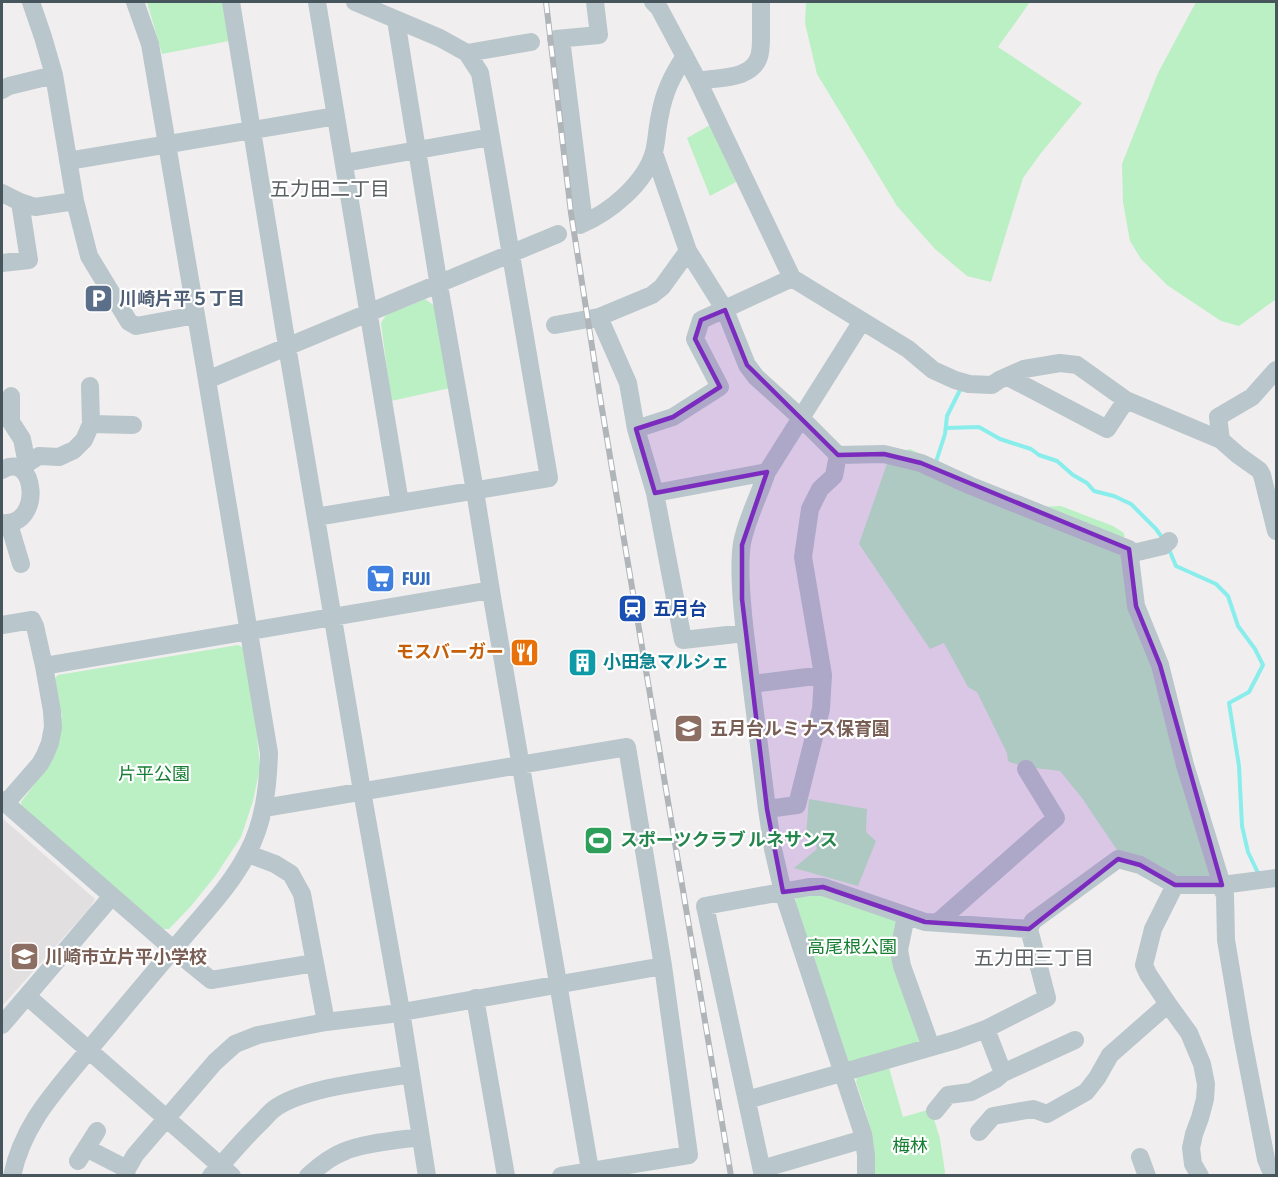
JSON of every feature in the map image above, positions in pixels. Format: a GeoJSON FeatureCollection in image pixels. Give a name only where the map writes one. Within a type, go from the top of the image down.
{"type":"FeatureCollection","features":[{"type":"Feature","properties":{"kind":"street"},"geometry":{"type":"LineString","coordinates":[[31,2],[54,75],[75,201],[89,256],[129,322],[136,326],[196,315]]}},
{"type":"Feature","properties":{"kind":"street"},"geometry":{"type":"LineString","coordinates":[[12,1176],[21,1145],[32,1123],[56,1090],[224,890],[248,854],[264,808],[268,780],[269,753],[150,44],[135,2]]}},
{"type":"Feature","properties":{"kind":"street"},"geometry":{"type":"LineString","coordinates":[[231,2],[427,1176]]}},
{"type":"Feature","properties":{"kind":"street"},"geometry":{"type":"LineString","coordinates":[[317,2],[400,504]]}},
{"type":"Feature","properties":{"kind":"street"},"geometry":{"type":"LineString","coordinates":[[316,517],[549,478],[480,74],[467,53],[441,38],[357,2]]}},
{"type":"Feature","properties":{"kind":"street"},"geometry":{"type":"LineString","coordinates":[[595,2],[599,35],[559,39],[582,224],[595,219],[642,178],[654,153],[664,96],[673,74],[685,56]]}},
{"type":"Feature","properties":{"kind":"street"},"geometry":{"type":"LineString","coordinates":[[653,2],[699,81],[792,278],[908,349],[933,370],[955,380],[969,384],[992,385],[1024,369],[1060,363],[1077,365],[1126,400],[1221,440],[1259,470],[1276,531]]}},
{"type":"Feature","properties":{"kind":"street"},"geometry":{"type":"LineString","coordinates":[[699,81],[741,74],[757,61],[761,51],[761,2]]}},
{"type":"Feature","properties":{"kind":"street"},"geometry":{"type":"LineString","coordinates":[[396,20],[490,590],[591,1173]]}},
{"type":"Feature","properties":{"kind":"street"},"geometry":{"type":"LineString","coordinates":[[467,53],[531,42]]}},
{"type":"Feature","properties":{"kind":"street"},"geometry":{"type":"LineString","coordinates":[[2,90],[9,86],[54,75]]}},
{"type":"Feature","properties":{"kind":"street"},"geometry":{"type":"LineString","coordinates":[[68,161],[336,116]]}},
{"type":"Feature","properties":{"kind":"street"},"geometry":{"type":"LineString","coordinates":[[344,163],[491,137]]}},
{"type":"Feature","properties":{"kind":"street"},"geometry":{"type":"LineString","coordinates":[[654,153],[688,251],[725,310],[747,365],[756,377],[838,455],[884,454],[921,463],[969,485],[1129,549],[1136,606],[1160,665],[1185,765],[1225,895],[1226,940],[1242,1035],[1266,1160],[1273,1176]]}},
{"type":"Feature","properties":{"kind":"street"},"geometry":{"type":"LineString","coordinates":[[2,193],[35,207],[75,201]]}},
{"type":"Feature","properties":{"kind":"street"},"geometry":{"type":"LineString","coordinates":[[2,263],[29,260],[20,202]]}},
{"type":"Feature","properties":{"kind":"street"},"geometry":{"type":"LineString","coordinates":[[207,380],[558,234]]}},
{"type":"Feature","properties":{"kind":"street"},"geometry":{"type":"LineString","coordinates":[[555,325],[599,317],[652,295],[662,287],[688,251]]}},
{"type":"Feature","properties":{"kind":"street"},"geometry":{"type":"LineString","coordinates":[[636,429],[674,417],[720,387],[695,339],[701,320],[792,278]]}},
{"type":"Feature","properties":{"kind":"street"},"geometry":{"type":"LineString","coordinates":[[599,317],[628,383],[636,429],[655,493],[683,640],[745,633]]}},
{"type":"Feature","properties":{"kind":"street"},"geometry":{"type":"LineString","coordinates":[[862,321],[767,472],[749,517],[742,545],[742,599],[773,849],[783,892],[864,1139],[866,1176]]}},
{"type":"Feature","properties":{"kind":"street"},"geometry":{"type":"LineString","coordinates":[[1221,440],[1218,417],[1252,397],[1276,370]]}},
{"type":"Feature","properties":{"kind":"street"},"geometry":{"type":"LineString","coordinates":[[1008,377],[1107,429],[1126,400]]}},
{"type":"Feature","properties":{"kind":"street"},"geometry":{"type":"LineString","coordinates":[[16,467],[39,456],[59,457],[74,450],[84,440],[91,424],[90,386]]}},
{"type":"Feature","properties":{"kind":"street"},"geometry":{"type":"LineString","coordinates":[[11,396],[11,422],[22,440],[16,467]]}},
{"type":"Feature","properties":{"kind":"street"},"geometry":{"type":"LineString","coordinates":[[91,424],[133,425]]}},
{"type":"Feature","properties":{"kind":"street"},"geometry":{"type":"LineString","coordinates":[[767,809],[797,805],[821,709],[823,675],[803,557],[810,509],[820,489],[834,476],[838,455]]}},
{"type":"Feature","properties":{"kind":"street"},"geometry":{"type":"LineString","coordinates":[[16,467],[27,475],[31,485],[30,499],[25,512],[16,522],[5,523],[21,564]]}},
{"type":"Feature","properties":{"kind":"street"},"geometry":{"type":"LineString","coordinates":[[655,493],[767,472]]}},
{"type":"Feature","properties":{"kind":"street"},"geometry":{"type":"LineString","coordinates":[[1129,554],[1166,544]]}},
{"type":"Feature","properties":{"kind":"street"},"geometry":{"type":"LineString","coordinates":[[44,666],[490,590]]}},
{"type":"Feature","properties":{"kind":"street"},"geometry":{"type":"LineString","coordinates":[[2,625],[32,620],[44,666],[53,727],[50,743],[40,764],[4,802],[211,980],[315,963]]}},
{"type":"Feature","properties":{"kind":"street"},"geometry":{"type":"LineString","coordinates":[[752,684],[823,675]]}},
{"type":"Feature","properties":{"kind":"street"},"geometry":{"type":"LineString","coordinates":[[264,808],[627,747],[663,966],[689,1155],[591,1173],[561,1176]]}},
{"type":"Feature","properties":{"kind":"street"},"geometry":{"type":"LineString","coordinates":[[937,923],[1056,818],[1026,769]]}},
{"type":"Feature","properties":{"kind":"street"},"geometry":{"type":"LineString","coordinates":[[248,854],[275,864],[291,874],[302,894],[326,1022]]}},
{"type":"Feature","properties":{"kind":"street"},"geometry":{"type":"LineString","coordinates":[[747,1100],[986,1029],[1047,998],[1029,929],[1033,921],[1118,859],[1140,865],[1174,885],[1222,885],[1276,878]]}},
{"type":"Feature","properties":{"kind":"street"},"geometry":{"type":"LineString","coordinates":[[1174,885],[1153,929],[1144,965],[1189,1033],[1202,1064],[1206,1084],[1205,1099],[1191,1148],[1193,1164],[1200,1176]]}},
{"type":"Feature","properties":{"kind":"street"},"geometry":{"type":"LineString","coordinates":[[864,1139],[762,1172],[705,906],[809,887],[823,887],[925,922],[1029,929]]}},
{"type":"Feature","properties":{"kind":"street"},"geometry":{"type":"LineString","coordinates":[[2,1025],[112,896]]}},
{"type":"Feature","properties":{"kind":"street"},"geometry":{"type":"LineString","coordinates":[[906,916],[899,950],[902,966],[931,1047]]}},
{"type":"Feature","properties":{"kind":"street"},"geometry":{"type":"LineString","coordinates":[[97,1131],[82,1154],[127,1172],[135,1155],[214,1062],[235,1044],[258,1035],[663,966]]}},
{"type":"Feature","properties":{"kind":"street"},"geometry":{"type":"LineString","coordinates":[[27,996],[167,1118],[222,1172],[253,1130],[274,1109],[297,1097],[411,1074]]}},
{"type":"Feature","properties":{"kind":"street"},"geometry":{"type":"LineString","coordinates":[[476,998],[507,1176]]}},
{"type":"Feature","properties":{"kind":"street"},"geometry":{"type":"LineString","coordinates":[[980,1132],[993,1116],[1033,1109],[1047,1114],[1086,1092],[1097,1078],[1110,1054],[1168,1004]]}},
{"type":"Feature","properties":{"kind":"street"},"geometry":{"type":"LineString","coordinates":[[986,1029],[1003,1073]]}},
{"type":"Feature","properties":{"kind":"street"},"geometry":{"type":"LineString","coordinates":[[935,1111],[948,1095],[971,1092],[1003,1073],[1075,1040]]}},
{"type":"Feature","properties":{"kind":"street"},"geometry":{"type":"LineString","coordinates":[[308,1176],[344,1151],[421,1137]]}},
{"type":"Feature","properties":{"kind":"street"},"geometry":{"type":"LineString","coordinates":[[1140,1157],[1147,1176]]}},
{"type":"Feature","properties":{"kind":"highlighted area"},"geometry":{"type":"Polygon","coordinates":[[[725,310],[747,365],[838,455],[884,454],[921,463],[1129,549],[1136,606],[1160,665],[1222,885],[1175,885],[1140,865],[1118,859],[1029,929],[925,922],[823,887],[783,892],[767,809],[742,599],[742,545],[767,472],[655,493],[636,429],[673,417],[720,387],[695,339],[701,320],[725,310]]]}},
{"type":"Feature","properties":{"kind":"shaded area","name":"川崎市立片平小学校"},"geometry":{"type":"Polygon","coordinates":[[[2,818],[95,899],[90,908],[2,1006],[2,818]]]}},
{"type":"Feature","properties":{"kind":"green space"},"geometry":{"type":"Polygon","coordinates":[[[147,2],[224,2],[229,41],[162,54],[147,2]]]}},
{"type":"Feature","properties":{"kind":"green space"},"geometry":{"type":"Polygon","coordinates":[[[806,2],[1030,2],[998,47],[1082,103],[1023,178],[991,282],[967,276],[935,249],[897,206],[817,74],[805,23],[806,2]]]}},
{"type":"Feature","properties":{"kind":"green space"},"geometry":{"type":"Polygon","coordinates":[[[1196,2],[1276,2],[1276,299],[1239,326],[1221,321],[1167,285],[1141,259],[1130,241],[1123,202],[1122,164],[1158,73],[1196,2]]]}},
{"type":"Feature","properties":{"kind":"green space"},"geometry":{"type":"Polygon","coordinates":[[[710,125],[736,182],[710,196],[687,138],[710,125]]]}},
{"type":"Feature","properties":{"kind":"green space"},"geometry":{"type":"Polygon","coordinates":[[[425,299],[436,307],[450,388],[391,401],[381,323],[386,315],[425,299]]]}},
{"type":"Feature","properties":{"kind":"green space"},"geometry":{"type":"Polygon","coordinates":[[[910,449],[1035,507],[1061,506],[1113,526],[1124,533],[1125,552],[1225,881],[1185,879],[1119,853],[1082,798],[1060,771],[1027,767],[1008,761],[1007,753],[977,692],[968,687],[944,643],[930,649],[859,544],[890,455],[910,449]]]}},
{"type":"Feature","properties":{"kind":"green space","name":"片平公園"},"geometry":{"type":"Polygon","coordinates":[[[238,645],[244,648],[253,695],[260,767],[253,801],[241,837],[216,875],[169,929],[162,929],[22,807],[21,802],[52,761],[62,716],[55,678],[58,675],[238,645]]]}},
{"type":"Feature","properties":{"kind":"green space"},"geometry":{"type":"Polygon","coordinates":[[[809,799],[867,809],[866,832],[876,841],[858,886],[794,868],[817,849],[815,838],[806,835],[809,799]]]}},
{"type":"Feature","properties":{"kind":"green space","name":"高尾根公園"},"geometry":{"type":"Polygon","coordinates":[[[823,893],[894,918],[897,922],[922,1039],[920,1045],[852,1064],[848,1061],[795,901],[798,896],[823,893]]]}},
{"type":"Feature","properties":{"kind":"green space","name":"梅林"},"geometry":{"type":"Polygon","coordinates":[[[889,1068],[903,1117],[931,1109],[940,1139],[944,1175],[874,1175],[873,1140],[856,1082],[857,1077],[889,1068]]]}},
{"type":"Feature","properties":{"kind":"waterway"},"geometry":{"type":"LineString","coordinates":[[935,465],[945,434],[947,416],[960,390]]}},
{"type":"Feature","properties":{"kind":"waterway"},"geometry":{"type":"LineString","coordinates":[[946,428],[979,427],[1000,439],[1031,449],[1039,455],[1057,461],[1073,475],[1087,483],[1094,491],[1114,496],[1131,504],[1163,539]]}},
{"type":"Feature","properties":{"kind":"waterway"},"geometry":{"type":"LineString","coordinates":[[1168,547],[1176,566],[1216,584],[1228,596],[1238,626],[1255,649],[1263,665],[1249,692],[1229,703],[1239,766],[1242,826],[1248,852],[1260,873]]}},
{"type":"Feature","properties":{"kind":"railway"},"geometry":{"type":"LineString","coordinates":[[546,2],[571,213],[731,1176]]}},
{"type":"Feature","properties":{"kind":"place","name":"川崎片平５丁目"},"geometry":{"type":"Point","coordinates":[98,299]}},
{"type":"Feature","properties":{"kind":"place","name":"FUJI"},"geometry":{"type":"Point","coordinates":[381,579]}},
{"type":"Feature","properties":{"kind":"place","name":"五月台"},"geometry":{"type":"Point","coordinates":[632,609]}},
{"type":"Feature","properties":{"kind":"place","name":"モスバーガー"},"geometry":{"type":"Point","coordinates":[525,652]}},
{"type":"Feature","properties":{"kind":"place","name":"小田急マルシェ"},"geometry":{"type":"Point","coordinates":[582,662]}},
{"type":"Feature","properties":{"kind":"place","name":"五月台ルミナス保育園"},"geometry":{"type":"Point","coordinates":[689,729]}},
{"type":"Feature","properties":{"kind":"place","name":"スポーツクラブ ルネサンス"},"geometry":{"type":"Point","coordinates":[599,840]}},
{"type":"Feature","properties":{"kind":"place","name":"川崎市立片平小学校"},"geometry":{"type":"Point","coordinates":[24,957]}},
{"type":"Feature","properties":{"kind":"district","name":"五力田二丁目"},"geometry":{"type":"Point","coordinates":[330,189]}},
{"type":"Feature","properties":{"kind":"district","name":"五力田三丁目"},"geometry":{"type":"Point","coordinates":[1034,958]}}]}
